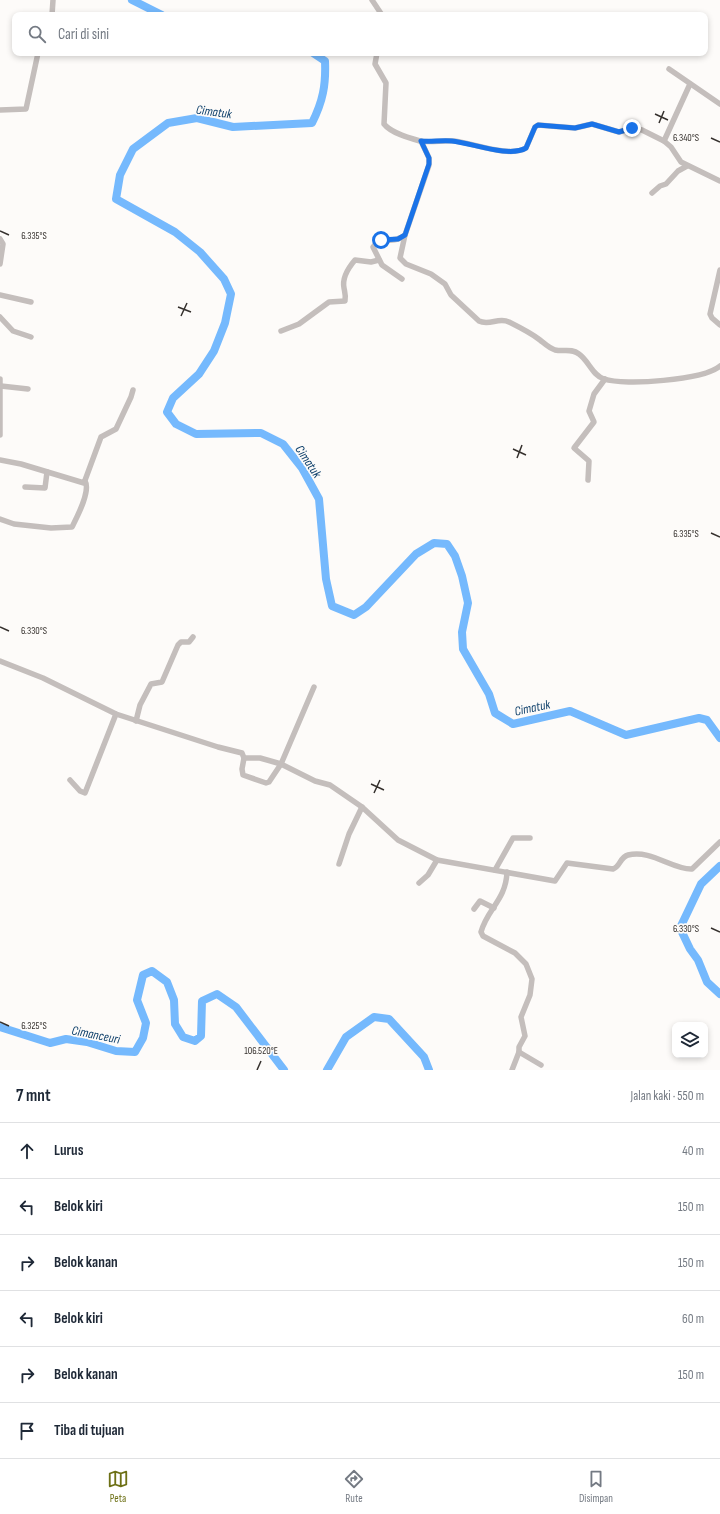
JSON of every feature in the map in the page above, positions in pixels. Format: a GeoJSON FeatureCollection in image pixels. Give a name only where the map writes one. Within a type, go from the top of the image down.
{"type":"FeatureCollection","features":[{"type":"Feature","properties":{"kind":"street"},"geometry":{"type":"LineString","coordinates":[[52,12],[53,0]]}},
{"type":"Feature","properties":{"kind":"street"},"geometry":{"type":"LineString","coordinates":[[372,0],[380,12]]}},
{"type":"Feature","properties":{"kind":"street"},"geometry":{"type":"LineString","coordinates":[[0,110],[26,109],[37,56]]}},
{"type":"Feature","properties":{"kind":"street"},"geometry":{"type":"LineString","coordinates":[[376,56],[375,64],[386,83],[384,124],[391,130],[421,141],[454,141],[497,150],[516,151],[526,148],[535,127],[538,125],[575,128],[592,124],[619,132],[636,128],[664,141],[671,147],[679,161],[720,181]]}},
{"type":"Feature","properties":{"kind":"street"},"geometry":{"type":"LineString","coordinates":[[668,69],[720,104]]}},
{"type":"Feature","properties":{"kind":"street"},"geometry":{"type":"LineString","coordinates":[[664,141],[690,84]]}},
{"type":"Feature","properties":{"kind":"street"},"geometry":{"type":"LineString","coordinates":[[421,141],[429,158],[429,164],[405,235],[400,256],[401,261],[431,274],[445,284],[451,295],[479,321],[484,323],[504,320],[553,349],[572,350],[586,360],[596,374],[605,379],[636,381],[677,379],[705,374],[720,366]]}},
{"type":"Feature","properties":{"kind":"street"},"geometry":{"type":"LineString","coordinates":[[652,193],[660,186],[666,184],[678,171],[687,166]]}},
{"type":"Feature","properties":{"kind":"street"},"geometry":{"type":"LineString","coordinates":[[402,279],[382,265],[372,248],[376,243],[386,239],[398,239],[405,235]]}},
{"type":"Feature","properties":{"kind":"street"},"geometry":{"type":"LineString","coordinates":[[0,239],[3,244],[0,264]]}},
{"type":"Feature","properties":{"kind":"street"},"geometry":{"type":"LineString","coordinates":[[281,331],[299,324],[329,302],[345,301],[346,297],[343,286],[344,279],[355,260],[371,262],[379,260]]}},
{"type":"Feature","properties":{"kind":"street"},"geometry":{"type":"LineString","coordinates":[[720,270],[710,314],[712,318],[720,325]]}},
{"type":"Feature","properties":{"kind":"street"},"geometry":{"type":"LineString","coordinates":[[0,295],[31,302]]}},
{"type":"Feature","properties":{"kind":"street"},"geometry":{"type":"LineString","coordinates":[[0,317],[12,331],[31,337]]}},
{"type":"Feature","properties":{"kind":"street"},"geometry":{"type":"LineString","coordinates":[[0,379],[0,435]]}},
{"type":"Feature","properties":{"kind":"street"},"geometry":{"type":"LineString","coordinates":[[588,480],[589,461],[574,448],[594,422],[589,411],[594,394],[605,379]]}},
{"type":"Feature","properties":{"kind":"street"},"geometry":{"type":"LineString","coordinates":[[1,386],[28,389]]}},
{"type":"Feature","properties":{"kind":"street"},"geometry":{"type":"LineString","coordinates":[[0,519],[14,524],[51,528],[72,527],[83,502],[87,485],[86,481],[101,437],[116,429],[132,397],[133,390]]}},
{"type":"Feature","properties":{"kind":"street"},"geometry":{"type":"LineString","coordinates":[[0,460],[83,483],[86,481]]}},
{"type":"Feature","properties":{"kind":"street"},"geometry":{"type":"LineString","coordinates":[[25,487],[45,488],[47,472]]}},
{"type":"Feature","properties":{"kind":"street"},"geometry":{"type":"LineString","coordinates":[[136,721],[140,705],[151,684],[162,682],[178,645],[181,642],[189,642],[194,637]]}},
{"type":"Feature","properties":{"kind":"street"},"geometry":{"type":"LineString","coordinates":[[0,661],[43,678],[116,714],[218,747],[242,752],[244,758],[242,769],[243,775],[266,783],[269,782],[281,764],[314,687]]}},
{"type":"Feature","properties":{"kind":"street"},"geometry":{"type":"LineString","coordinates":[[70,780],[82,793],[86,791],[116,714]]}},
{"type":"Feature","properties":{"kind":"street"},"geometry":{"type":"LineString","coordinates":[[244,758],[260,758],[281,764],[315,781],[330,785],[362,807],[398,840],[437,860],[555,881],[567,863],[613,869],[617,867],[625,856],[639,854],[658,858],[684,868],[692,869],[720,842]]}},
{"type":"Feature","properties":{"kind":"street"},"geometry":{"type":"LineString","coordinates":[[339,864],[339,859],[348,834],[362,807]]}},
{"type":"Feature","properties":{"kind":"street"},"geometry":{"type":"LineString","coordinates":[[495,870],[514,838],[530,838]]}},
{"type":"Feature","properties":{"kind":"street"},"geometry":{"type":"LineString","coordinates":[[419,883],[428,875],[437,860]]}},
{"type":"Feature","properties":{"kind":"street"},"geometry":{"type":"LineString","coordinates":[[507,872],[504,891],[482,927],[481,935],[515,953],[526,964],[532,979],[530,995],[521,1017],[525,1034],[519,1047],[519,1052],[512,1070]]}},
{"type":"Feature","properties":{"kind":"street"},"geometry":{"type":"LineString","coordinates":[[474,909],[480,901],[494,908]]}},
{"type":"Feature","properties":{"kind":"street"},"geometry":{"type":"LineString","coordinates":[[519,1052],[541,1065]]}},
{"type":"Feature","properties":{"kind":"waterway","name":"Cimatuk"},"geometry":{"type":"LineString","coordinates":[[132,0],[156,12]]}},
{"type":"Feature","properties":{"kind":"waterway","name":"Cimatuk"},"geometry":{"type":"LineString","coordinates":[[318,56],[325,61],[324,85],[319,107],[312,123],[233,127],[197,118],[168,123],[133,149],[120,175],[116,199],[175,232],[200,252],[224,279],[231,294],[225,323],[214,351],[199,374],[173,398],[167,412],[176,424],[196,434],[261,433],[283,444],[302,468],[319,499],[326,579],[332,606],[354,615],[366,607],[416,554],[434,543],[447,544],[455,556],[462,576],[468,603],[462,632],[463,649],[489,694],[495,713],[513,724],[570,711],[626,735],[699,718],[707,720],[720,738]]}},
{"type":"Feature","properties":{"kind":"waterway","name":"Cimatuk"},"geometry":{"type":"LineString","coordinates":[[720,866],[701,884],[680,928],[690,949],[698,960],[707,982],[720,994]]}},
{"type":"Feature","properties":{"kind":"waterway","name":"Cimanceuri"},"geometry":{"type":"LineString","coordinates":[[0,1027],[50,1043],[66,1039],[87,1042],[116,1051],[135,1052],[143,1038],[146,1023],[137,1000],[143,975],[152,971],[167,982],[174,1000],[175,1024],[183,1037],[195,1041],[201,1036],[202,1001],[217,994],[236,1007],[284,1070]]}},
{"type":"Feature","properties":{"kind":"waterway","name":"Cimanceuri"},"geometry":{"type":"LineString","coordinates":[[327,1070],[346,1037],[374,1017],[389,1019],[424,1057],[429,1070]]}},
{"type":"Feature","properties":{"kind":"route"},"geometry":{"type":"LineString","coordinates":[[381,240],[398,239],[405,235],[430,162],[421,141],[454,141],[497,150],[516,151],[526,148],[535,127],[538,125],[575,128],[592,124],[619,132],[624,132],[632,128]]}}]}
